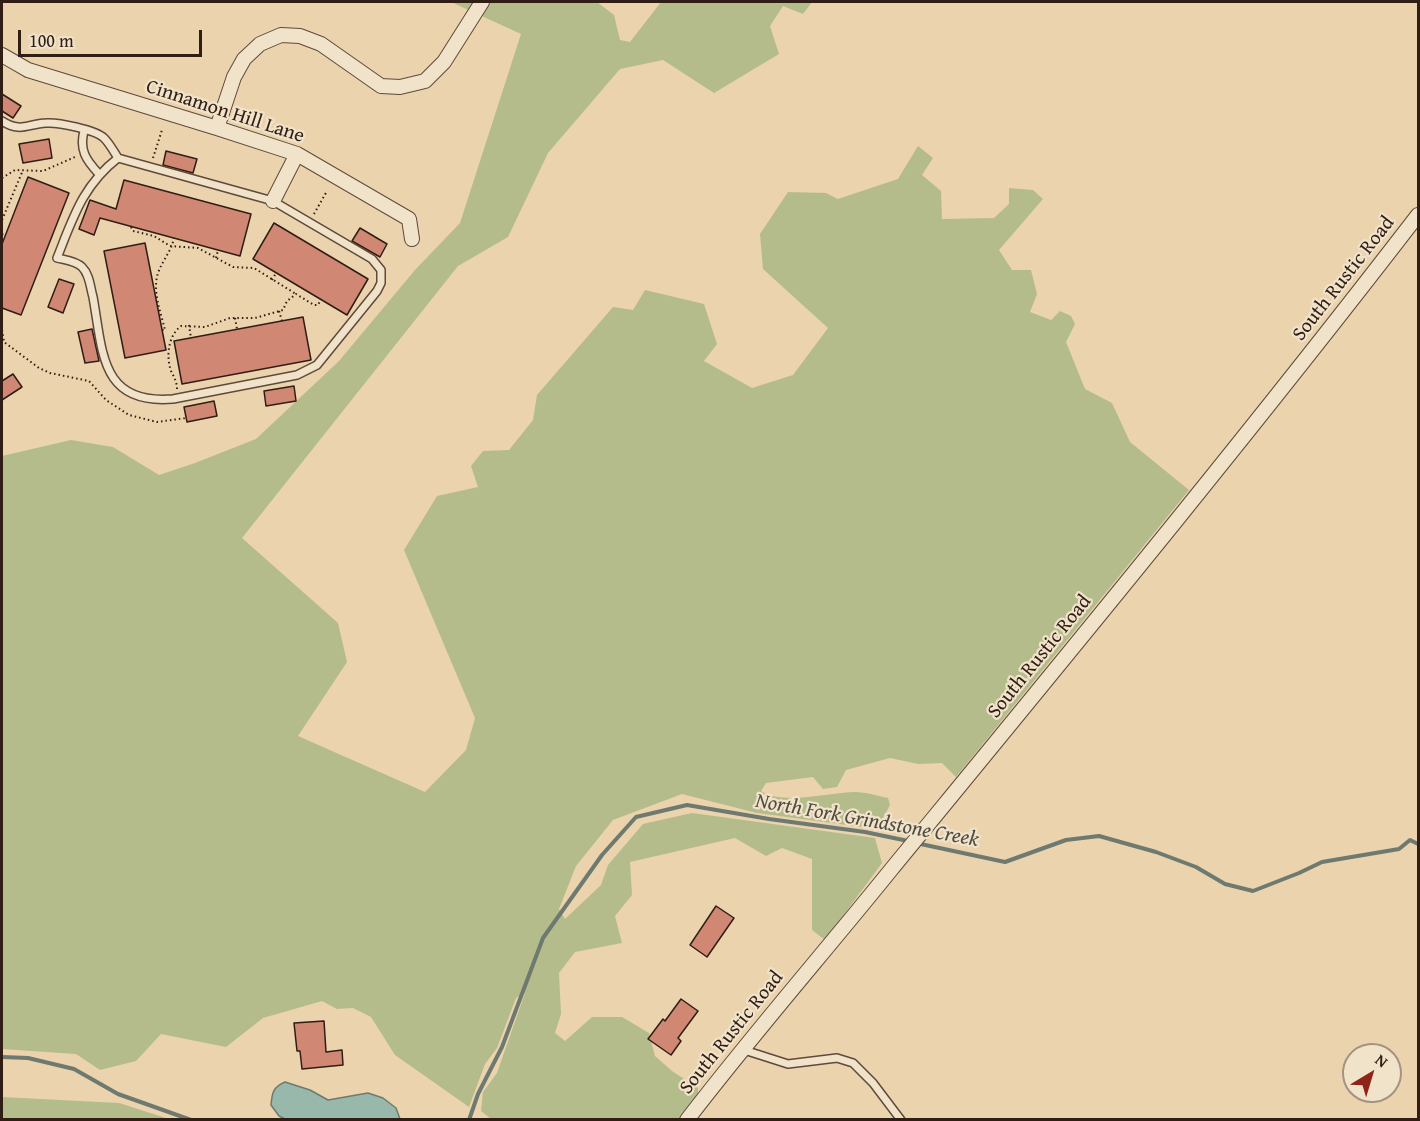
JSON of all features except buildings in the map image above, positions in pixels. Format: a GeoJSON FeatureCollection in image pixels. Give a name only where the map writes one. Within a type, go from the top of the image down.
{"type":"FeatureCollection","features":[{"type":"Feature","properties":{"kind":"street"},"geometry":{"type":"LineString","coordinates":[[217,128],[239,68],[244,59],[260,44],[281,35],[300,36],[321,44],[381,86],[400,87],[425,81],[438,69],[482,2]]}},
{"type":"Feature","properties":{"kind":"street","name":"Cinnamon Hill Lane"},"geometry":{"type":"LineString","coordinates":[[2,56],[28,70],[297,154],[409,219],[412,238]]}},
{"type":"Feature","properties":{"kind":"street"},"geometry":{"type":"LineString","coordinates":[[273,201],[297,154]]}},
{"type":"Feature","properties":{"kind":"street","name":"South Rustic Road"},"geometry":{"type":"LineString","coordinates":[[687,1119],[741,1049],[919,836],[1251,428],[1419,215]]}},
{"type":"Feature","properties":{"kind":"lane"},"geometry":{"type":"LineString","coordinates":[[2,121],[20,128],[45,123],[61,123],[103,137],[117,158],[273,201],[372,259],[381,270],[381,283],[317,365],[308,371],[178,398],[153,401],[132,396],[120,388],[106,366],[88,275],[78,263],[57,258],[79,203],[99,174],[117,158]]}},
{"type":"Feature","properties":{"kind":"lane"},"geometry":{"type":"LineString","coordinates":[[84,131],[83,153],[99,174]]}},
{"type":"Feature","properties":{"kind":"lane"},"geometry":{"type":"LineString","coordinates":[[741,1049],[788,1064],[837,1058],[853,1063],[873,1083],[901,1119]]}},
{"type":"Feature","properties":{"kind":"path"},"geometry":{"type":"LineString","coordinates":[[151,167],[162,130]]}},
{"type":"Feature","properties":{"kind":"path"},"geometry":{"type":"LineString","coordinates":[[2,178],[15,170],[43,171],[83,153]]}},
{"type":"Feature","properties":{"kind":"path"},"geometry":{"type":"LineString","coordinates":[[2,220],[23,170]]}},
{"type":"Feature","properties":{"kind":"path"},"geometry":{"type":"LineString","coordinates":[[309,222],[327,191]]}},
{"type":"Feature","properties":{"kind":"path"},"geometry":{"type":"LineString","coordinates":[[131,227],[133,231],[154,236],[172,246],[198,248],[233,267],[254,268],[314,305],[318,305],[321,299]]}},
{"type":"Feature","properties":{"kind":"path"},"geometry":{"type":"LineString","coordinates":[[162,330],[165,330],[159,308],[156,281],[174,238]]}},
{"type":"Feature","properties":{"kind":"path"},"geometry":{"type":"LineString","coordinates":[[216,258],[218,250]]}},
{"type":"Feature","properties":{"kind":"path"},"geometry":{"type":"LineString","coordinates":[[272,280],[276,273]]}},
{"type":"Feature","properties":{"kind":"path"},"geometry":{"type":"LineString","coordinates":[[178,398],[176,380],[170,363],[170,342],[176,330],[181,326],[205,327],[235,318],[255,318],[279,312],[296,294]]}},
{"type":"Feature","properties":{"kind":"path"},"geometry":{"type":"LineString","coordinates":[[279,312],[282,321]]}},
{"type":"Feature","properties":{"kind":"path"},"geometry":{"type":"LineString","coordinates":[[235,318],[237,329]]}},
{"type":"Feature","properties":{"kind":"path"},"geometry":{"type":"LineString","coordinates":[[189,325],[190,338]]}},
{"type":"Feature","properties":{"kind":"path"},"geometry":{"type":"LineString","coordinates":[[2,330],[4,342],[39,368],[50,373],[89,381],[106,400],[129,415],[157,422],[186,418]]}},
{"type":"Feature","properties":{"kind":"green space"},"geometry":{"type":"Polygon","coordinates":[[[451,2],[597,2],[614,15],[620,40],[630,42],[661,2],[812,2],[803,14],[783,6],[770,26],[779,54],[714,93],[663,60],[620,69],[548,153],[508,237],[458,266],[242,538],[338,623],[347,662],[298,736],[425,792],[466,750],[475,718],[404,550],[437,496],[478,487],[471,466],[483,451],[509,450],[533,420],[537,395],[613,307],[633,310],[645,290],[704,304],[717,344],[704,361],[752,388],[793,375],[828,328],[763,269],[760,234],[788,192],[826,193],[838,199],[898,179],[918,146],[933,158],[922,175],[941,191],[942,219],[994,218],[1009,204],[1009,188],[1033,190],[1043,199],[999,250],[1012,270],[1031,270],[1037,294],[1030,312],[1051,320],[1060,311],[1071,316],[1075,324],[1066,342],[1085,389],[1112,403],[1130,442],[1189,490],[956,777],[942,763],[918,764],[890,758],[846,770],[837,787],[823,789],[813,777],[766,783],[761,791],[770,795],[794,798],[855,792],[888,798],[890,805],[877,829],[757,813],[682,794],[613,820],[576,866],[559,909],[565,919],[601,885],[608,865],[643,824],[692,813],[875,838],[882,863],[825,940],[812,930],[812,859],[782,848],[766,856],[735,838],[630,862],[632,895],[615,916],[622,943],[575,952],[559,973],[561,1014],[555,1033],[565,1041],[592,1017],[622,1017],[649,1033],[655,1056],[672,1071],[698,1088],[698,1096],[680,1119],[491,1119],[481,1111],[483,1092],[497,1073],[525,993],[516,998],[497,1048],[485,1064],[469,1107],[395,1055],[371,1017],[353,1008],[337,1009],[322,1001],[263,1018],[226,1047],[161,1034],[136,1061],[100,1070],[76,1054],[2,1049],[2,456],[71,440],[113,447],[159,475],[256,439],[339,361],[415,270],[460,223],[521,34],[451,2]]]}},
{"type":"Feature","properties":{"kind":"green space"},"geometry":{"type":"Polygon","coordinates":[[[2,1097],[119,1103],[169,1119],[2,1119],[2,1097]]]}},
{"type":"Feature","properties":{"kind":"shaded area"},"geometry":{"type":"Polygon","coordinates":[[[285,1082],[310,1090],[328,1100],[368,1093],[383,1098],[396,1108],[400,1119],[285,1119],[279,1116],[271,1105],[274,1091],[285,1082]]]}},
{"type":"Feature","properties":{"kind":"waterway","name":"North Fork Grindstone Creek"},"geometry":{"type":"LineString","coordinates":[[469,1120],[478,1094],[502,1047],[543,938],[602,855],[636,817],[687,805],[865,832],[908,841]]}},
{"type":"Feature","properties":{"kind":"waterway","name":"North Fork Grindstone Creek"},"geometry":{"type":"LineString","coordinates":[[916,843],[1005,862],[1066,840],[1099,836],[1156,852],[1196,867],[1225,884],[1253,891],[1322,862],[1399,849],[1410,840],[1418,844]]}},
{"type":"Feature","properties":{"kind":"waterway","name":"North Fork Grindstone Creek"},"geometry":{"type":"LineString","coordinates":[[2,1057],[28,1058],[74,1069],[118,1094],[191,1120]]}}]}
